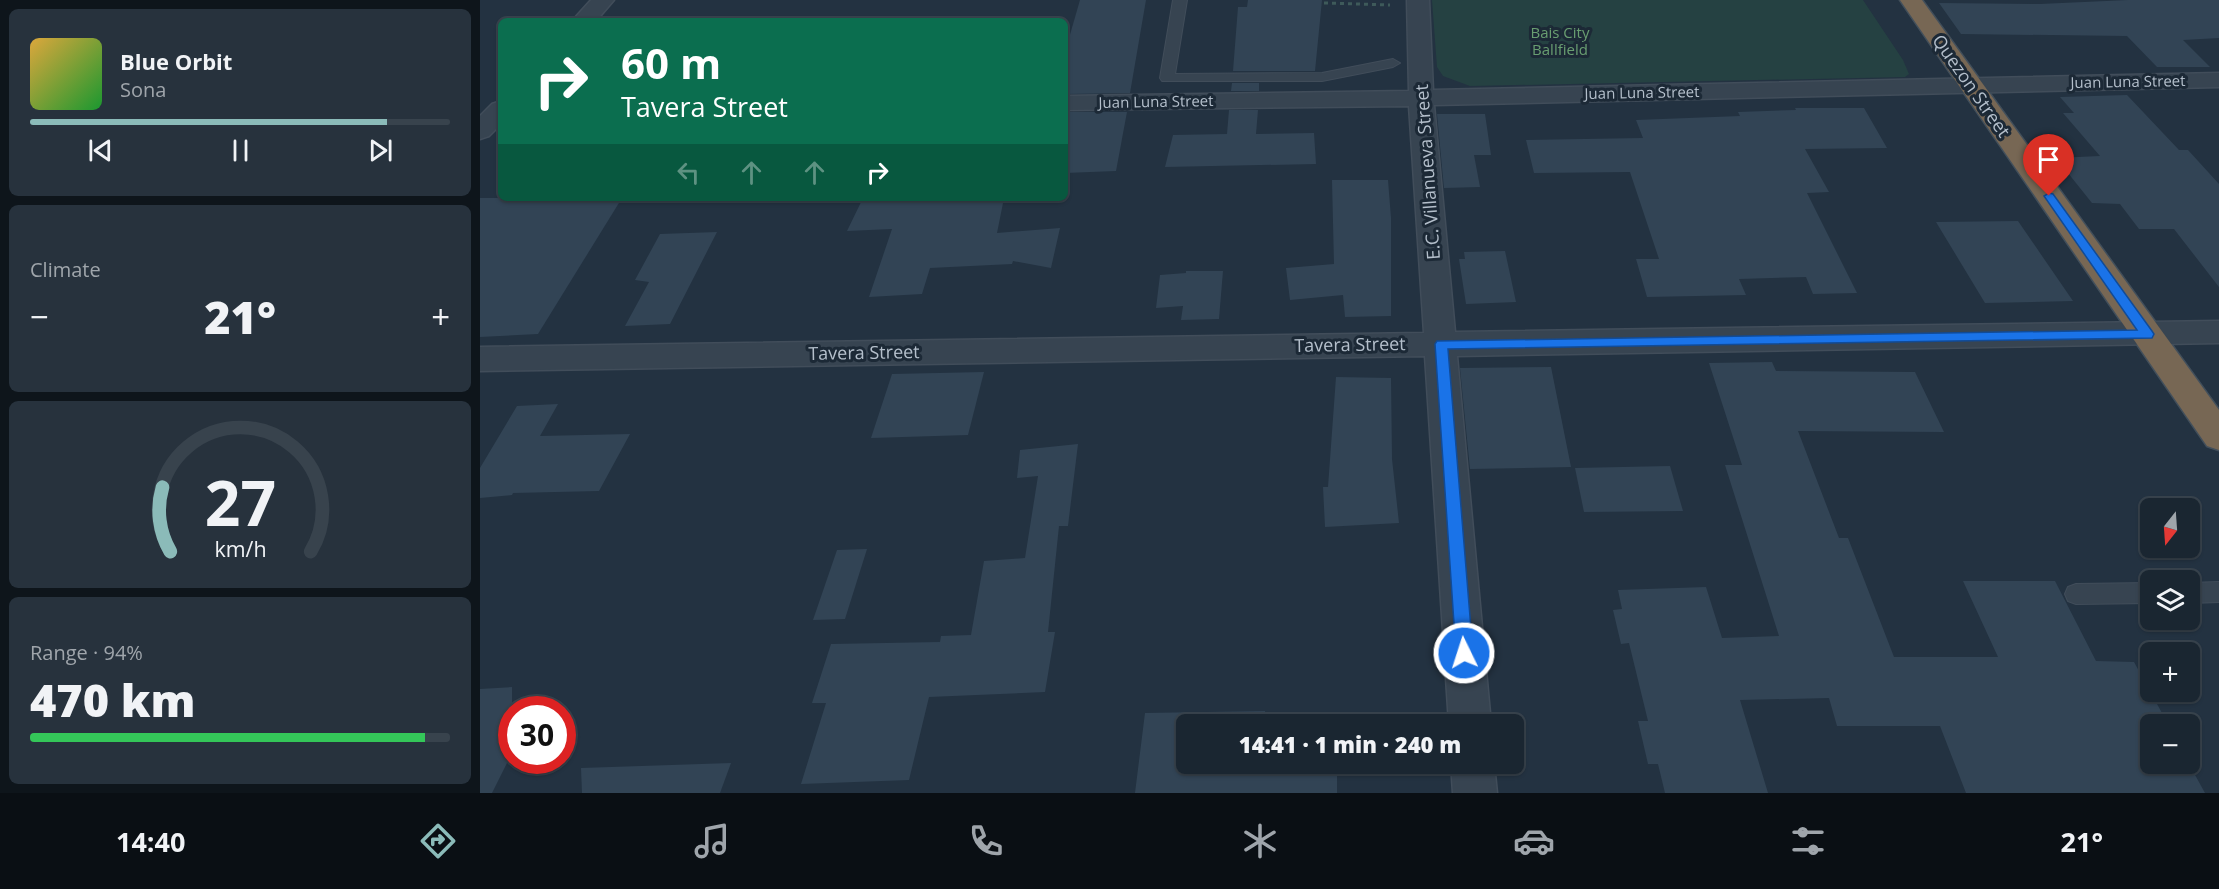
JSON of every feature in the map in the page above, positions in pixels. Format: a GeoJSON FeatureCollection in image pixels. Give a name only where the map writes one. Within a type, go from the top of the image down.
{"type":"FeatureCollection","features":[{"type":"Feature","properties":{"kind":"highway","name":"Quezon Street"},"geometry":{"type":"LineString","coordinates":[[1911,0],[2219,436]]}},
{"type":"Feature","properties":{"kind":"street"},"geometry":{"type":"LineString","coordinates":[[586,18],[603,0]]}},
{"type":"Feature","properties":{"kind":"street","name":"E.C. Villanueva Street"},"geometry":{"type":"LineString","coordinates":[[1418,3],[1422,98],[1469,714]]}},
{"type":"Feature","properties":{"kind":"street","name":"Juan Luna Street"},"geometry":{"type":"LineString","coordinates":[[1068,103],[1422,98],[2219,80]]}},
{"type":"Feature","properties":{"kind":"street"},"geometry":{"type":"LineString","coordinates":[[480,131],[495,111]]}},
{"type":"Feature","properties":{"kind":"street","name":"Tavera Street"},"geometry":{"type":"LineString","coordinates":[[480,359],[2219,332]]}},
{"type":"Feature","properties":{"kind":"street"},"geometry":{"type":"LineString","coordinates":[[1474,774],[1475,793]]}},
{"type":"Feature","properties":{"kind":"lane"},"geometry":{"type":"LineString","coordinates":[[1180,0],[1167,78],[1322,77],[1393,63]]}},
{"type":"Feature","properties":{"kind":"lane"},"geometry":{"type":"LineString","coordinates":[[2200,593],[2219,592]]}},
{"type":"Feature","properties":{"kind":"lane"},"geometry":{"type":"LineString","coordinates":[[2076,594],[2140,593]]}},
{"type":"Feature","properties":{"kind":"path"},"geometry":{"type":"LineString","coordinates":[[1324,3],[1418,3]]}},
{"type":"Feature","properties":{"kind":"green space","name":"Bais City Ballfield"},"geometry":{"type":"Polygon","coordinates":[[[1432,0],[1863,0],[1903,60],[1909,74],[1905,77],[1470,86],[1443,76],[1437,67],[1432,0]]]}},
{"type":"Feature","properties":{"kind":"building"},"geometry":{"type":"Polygon","coordinates":[[[1080,0],[1146,0],[1130,93],[1068,94],[1068,42],[1080,0]]]}},
{"type":"Feature","properties":{"kind":"building"},"geometry":{"type":"Polygon","coordinates":[[[1248,0],[1322,0],[1315,71],[1233,71],[1238,7],[1247,7],[1248,0]]]}},
{"type":"Feature","properties":{"kind":"building"},"geometry":{"type":"Polygon","coordinates":[[[2128,0],[2219,0],[2219,38],[2183,40],[2210,67],[2157,67],[2127,36],[1961,34],[1939,3],[2040,4],[2128,0]]]}},
{"type":"Feature","properties":{"kind":"building"},"geometry":{"type":"Polygon","coordinates":[[[1232,83],[1259,83],[1259,91],[1231,91],[1232,83]]]}},
{"type":"Feature","properties":{"kind":"building"},"geometry":{"type":"Polygon","coordinates":[[[2127,95],[2179,150],[2188,150],[2219,184],[2219,287],[2174,229],[2139,229],[2120,204],[2092,203],[2056,158],[2100,156],[2063,113],[2074,113],[2060,97],[2127,95]]]}},
{"type":"Feature","properties":{"kind":"building"},"geometry":{"type":"Polygon","coordinates":[[[1795,108],[1864,108],[1887,148],[1805,149],[1829,192],[1807,193],[1857,293],[1813,294],[1806,277],[1739,279],[1746,295],[1647,297],[1636,259],[1659,259],[1630,172],[1534,173],[1526,140],[1643,138],[1636,120],[1740,116],[1738,112],[1796,110],[1795,108]]]}},
{"type":"Feature","properties":{"kind":"building"},"geometry":{"type":"Polygon","coordinates":[[[1229,110],[1258,110],[1256,134],[1314,133],[1316,164],[1165,167],[1173,135],[1227,134],[1229,110]]]}},
{"type":"Feature","properties":{"kind":"building"},"geometry":{"type":"Polygon","coordinates":[[[1068,112],[1127,112],[1116,171],[1068,173],[1068,112]]]}},
{"type":"Feature","properties":{"kind":"building"},"geometry":{"type":"Polygon","coordinates":[[[1437,114],[1485,114],[1491,155],[1474,155],[1480,187],[1444,188],[1437,114]]]}},
{"type":"Feature","properties":{"kind":"building"},"geometry":{"type":"Polygon","coordinates":[[[1332,180],[1388,180],[1391,218],[1391,316],[1345,317],[1343,295],[1290,300],[1286,268],[1334,264],[1332,180]]]}},
{"type":"Feature","properties":{"kind":"building"},"geometry":{"type":"Polygon","coordinates":[[[480,198],[498,198],[498,201],[620,201],[538,334],[480,337],[480,198]]]}},
{"type":"Feature","properties":{"kind":"building"},"geometry":{"type":"Polygon","coordinates":[[[862,201],[1003,201],[997,233],[1060,228],[1051,268],[1013,261],[1012,264],[930,268],[922,294],[869,297],[892,229],[847,231],[862,201]]]}},
{"type":"Feature","properties":{"kind":"building"},"geometry":{"type":"Polygon","coordinates":[[[2018,221],[2073,301],[1985,303],[1936,222],[2018,221]]]}},
{"type":"Feature","properties":{"kind":"building"},"geometry":{"type":"Polygon","coordinates":[[[717,232],[670,324],[625,326],[649,282],[635,280],[660,234],[717,232]]]}},
{"type":"Feature","properties":{"kind":"building"},"geometry":{"type":"Polygon","coordinates":[[[1505,251],[1516,302],[1466,304],[1459,259],[1465,259],[1464,252],[1505,251]]]}},
{"type":"Feature","properties":{"kind":"building"},"geometry":{"type":"Polygon","coordinates":[[[1186,271],[1223,271],[1219,319],[1181,320],[1183,306],[1156,308],[1160,275],[1186,273],[1186,271]]]}},
{"type":"Feature","properties":{"kind":"building"},"geometry":{"type":"Polygon","coordinates":[[[1772,362],[1776,371],[1915,372],[1944,432],[1798,431],[1839,538],[1848,538],[1894,657],[1998,657],[1963,581],[2055,581],[2096,661],[2134,662],[2140,673],[2140,702],[2156,702],[2163,714],[2140,714],[2140,774],[2195,774],[2205,793],[1966,793],[1940,726],[1837,726],[1829,698],[1740,700],[1768,793],[1665,793],[1658,764],[1648,764],[1638,721],[1648,721],[1629,643],[1621,644],[1613,610],[1622,609],[1618,590],[1706,587],[1722,638],[1779,636],[1725,465],[1742,465],[1709,363],[1772,362]]]}},
{"type":"Feature","properties":{"kind":"building"},"geometry":{"type":"Polygon","coordinates":[[[1551,367],[1571,467],[1470,469],[1460,368],[1551,367]]]}},
{"type":"Feature","properties":{"kind":"building"},"geometry":{"type":"Polygon","coordinates":[[[984,372],[968,435],[871,438],[892,374],[984,372]]]}},
{"type":"Feature","properties":{"kind":"building"},"geometry":{"type":"Polygon","coordinates":[[[1336,377],[1391,378],[1392,459],[1399,523],[1325,527],[1323,487],[1328,487],[1336,377]]]}},
{"type":"Feature","properties":{"kind":"building"},"geometry":{"type":"Polygon","coordinates":[[[558,404],[540,436],[630,434],[599,491],[513,493],[512,495],[480,498],[480,468],[517,406],[558,404]]]}},
{"type":"Feature","properties":{"kind":"building"},"geometry":{"type":"Polygon","coordinates":[[[1078,444],[1068,526],[1059,526],[1048,632],[1055,632],[1045,692],[929,697],[909,780],[801,784],[826,703],[812,703],[831,644],[940,642],[941,636],[971,635],[984,561],[1025,558],[1038,476],[1017,478],[1020,450],[1078,444]]]}},
{"type":"Feature","properties":{"kind":"building"},"geometry":{"type":"Polygon","coordinates":[[[1670,466],[1683,511],[1584,512],[1575,468],[1670,466]]]}},
{"type":"Feature","properties":{"kind":"building"},"geometry":{"type":"Polygon","coordinates":[[[867,549],[845,619],[813,620],[837,550],[867,549]]]}},
{"type":"Feature","properties":{"kind":"building"},"geometry":{"type":"Polygon","coordinates":[[[512,687],[512,696],[498,696],[498,774],[502,774],[492,793],[480,793],[480,689],[512,687]]]}},
{"type":"Feature","properties":{"kind":"building"},"geometry":{"type":"Polygon","coordinates":[[[1265,711],[1265,714],[1176,714],[1176,774],[1337,774],[1337,793],[1135,793],[1145,713],[1265,711]]]}},
{"type":"Feature","properties":{"kind":"building"},"geometry":{"type":"Polygon","coordinates":[[[731,763],[720,793],[582,793],[581,768],[731,763]]]}},
{"type":"Feature","properties":{"kind":"route"},"geometry":{"type":"LineString","coordinates":[[1464,653],[1442,344],[2147,334],[2049,196]]}}]}
